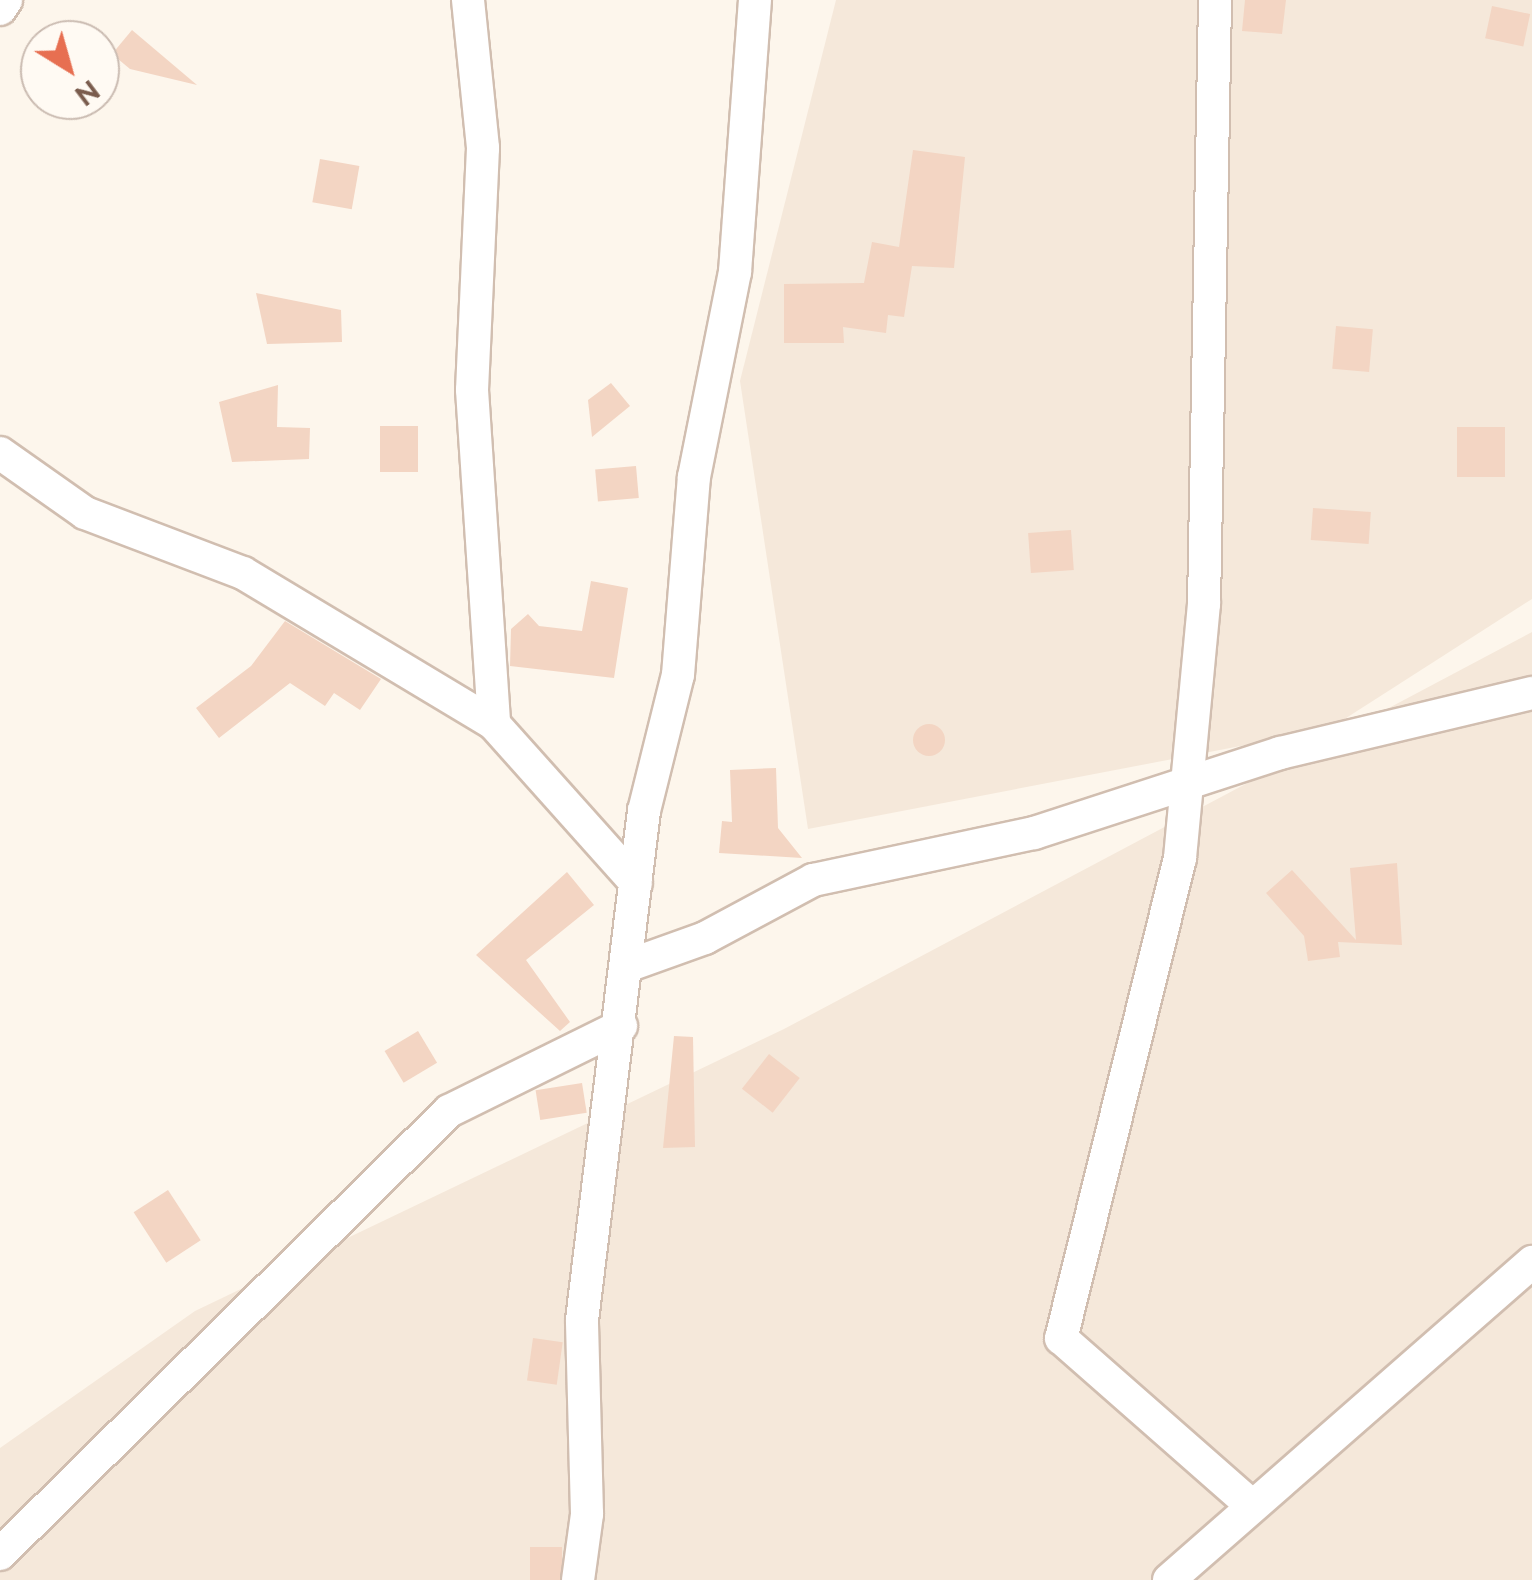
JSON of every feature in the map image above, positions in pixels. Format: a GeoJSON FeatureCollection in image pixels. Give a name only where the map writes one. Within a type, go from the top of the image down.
{"type":"FeatureCollection","features":[{"type":"Feature","properties":{"kind":"street"},"geometry":{"type":"LineString","coordinates":[[0,10],[6,0]]}},
{"type":"Feature","properties":{"kind":"street"},"geometry":{"type":"LineString","coordinates":[[468,0],[482,148],[472,390],[494,724]]}},
{"type":"Feature","properties":{"kind":"street"},"geometry":{"type":"LineString","coordinates":[[578,1580],[587,1514],[582,1320],[636,883],[678,675],[694,477],[735,272],[755,0]]}},
{"type":"Feature","properties":{"kind":"street"},"geometry":{"type":"LineString","coordinates":[[1215,0],[1204,604],[1180,858],[1061,1338],[1251,1505]]}},
{"type":"Feature","properties":{"kind":"street"},"geometry":{"type":"LineString","coordinates":[[0,452],[85,513],[243,573],[494,724],[636,883]]}},
{"type":"Feature","properties":{"kind":"street"},"geometry":{"type":"LineString","coordinates":[[626,966],[706,938],[813,880],[1034,833],[1187,781],[1532,692]]}},
{"type":"Feature","properties":{"kind":"street"},"geometry":{"type":"LineString","coordinates":[[0,1554],[449,1111],[621,1026]]}},
{"type":"Feature","properties":{"kind":"street"},"geometry":{"type":"LineString","coordinates":[[1168,1580],[1532,1262]]}},
{"type":"Feature","properties":{"kind":"shaded area"},"geometry":{"type":"Polygon","coordinates":[[[836,0],[1532,0],[1532,599],[1329,729],[808,829],[740,381],[836,0]]]}},
{"type":"Feature","properties":{"kind":"shaded area"},"geometry":{"type":"Polygon","coordinates":[[[1532,632],[1532,1580],[0,1580],[0,1448],[195,1311],[784,1029],[1532,632]]]}},
{"type":"Feature","properties":{"kind":"building"},"geometry":{"type":"Polygon","coordinates":[[[1245,0],[1286,0],[1282,34],[1242,31],[1245,0]]]}},
{"type":"Feature","properties":{"kind":"building"},"geometry":{"type":"Polygon","coordinates":[[[1492,6],[1530,14],[1523,46],[1485,38],[1492,6]]]}},
{"type":"Feature","properties":{"kind":"building"},"geometry":{"type":"Polygon","coordinates":[[[132,30],[197,85],[130,69],[120,61],[120,44],[132,30]]]}},
{"type":"Feature","properties":{"kind":"building"},"geometry":{"type":"Polygon","coordinates":[[[913,150],[965,157],[954,268],[912,266],[904,317],[888,315],[886,333],[843,327],[844,343],[784,343],[784,284],[864,283],[872,242],[899,247],[913,150]]]}},
{"type":"Feature","properties":{"kind":"building"},"geometry":{"type":"Polygon","coordinates":[[[320,159],[359,166],[352,209],[312,202],[320,159]]]}},
{"type":"Feature","properties":{"kind":"building"},"geometry":{"type":"Polygon","coordinates":[[[256,293],[341,310],[342,342],[267,344],[256,293]]]}},
{"type":"Feature","properties":{"kind":"building"},"geometry":{"type":"Polygon","coordinates":[[[1336,326],[1373,329],[1369,372],[1332,369],[1336,326]]]}},
{"type":"Feature","properties":{"kind":"building"},"geometry":{"type":"Polygon","coordinates":[[[611,383],[630,406],[592,437],[588,400],[611,383]]]}},
{"type":"Feature","properties":{"kind":"building"},"geometry":{"type":"Polygon","coordinates":[[[278,385],[277,427],[310,428],[309,459],[232,462],[219,402],[278,385]]]}},
{"type":"Feature","properties":{"kind":"building"},"geometry":{"type":"Polygon","coordinates":[[[380,426],[418,426],[418,472],[380,472],[380,426]]]}},
{"type":"Feature","properties":{"kind":"building"},"geometry":{"type":"Polygon","coordinates":[[[1457,427],[1505,427],[1505,477],[1457,477],[1457,427]]]}},
{"type":"Feature","properties":{"kind":"building"},"geometry":{"type":"Polygon","coordinates":[[[636,466],[639,498],[598,501],[595,470],[636,466]]]}},
{"type":"Feature","properties":{"kind":"building"},"geometry":{"type":"Polygon","coordinates":[[[1313,508],[1371,512],[1369,544],[1311,540],[1313,508]]]}},
{"type":"Feature","properties":{"kind":"building"},"geometry":{"type":"Polygon","coordinates":[[[1071,530],[1074,570],[1031,573],[1028,533],[1071,530]]]}},
{"type":"Feature","properties":{"kind":"building"},"geometry":{"type":"Polygon","coordinates":[[[591,581],[628,588],[614,678],[510,666],[511,629],[528,614],[539,626],[582,631],[591,581]]]}},
{"type":"Feature","properties":{"kind":"building"},"geometry":{"type":"Polygon","coordinates":[[[285,621],[381,679],[360,710],[334,693],[325,706],[290,683],[219,738],[196,708],[251,666],[285,621]]]}},
{"type":"Feature","properties":{"kind":"building"},"geometry":{"type":"Polygon","coordinates":[[[929,724],[941,728],[945,740],[941,752],[929,756],[917,752],[913,740],[917,728],[929,724]]]}},
{"type":"Feature","properties":{"kind":"building"},"geometry":{"type":"Polygon","coordinates":[[[776,768],[778,828],[802,858],[719,853],[722,821],[732,822],[730,770],[776,768]]]}},
{"type":"Feature","properties":{"kind":"building"},"geometry":{"type":"Polygon","coordinates":[[[1397,863],[1402,945],[1338,942],[1340,957],[1308,961],[1304,936],[1266,893],[1292,870],[1356,940],[1350,868],[1397,863]]]}},
{"type":"Feature","properties":{"kind":"building"},"geometry":{"type":"Polygon","coordinates":[[[567,872],[594,905],[526,960],[570,1022],[560,1031],[476,955],[567,872]]]}},
{"type":"Feature","properties":{"kind":"building"},"geometry":{"type":"Polygon","coordinates":[[[418,1031],[437,1063],[404,1083],[385,1051],[418,1031]]]}},
{"type":"Feature","properties":{"kind":"building"},"geometry":{"type":"Polygon","coordinates":[[[674,1036],[693,1037],[695,1147],[663,1148],[674,1036]]]}},
{"type":"Feature","properties":{"kind":"building"},"geometry":{"type":"Polygon","coordinates":[[[769,1054],[800,1078],[773,1113],[742,1089],[769,1054]]]}},
{"type":"Feature","properties":{"kind":"building"},"geometry":{"type":"Polygon","coordinates":[[[582,1083],[587,1113],[540,1120],[536,1090],[582,1083]]]}},
{"type":"Feature","properties":{"kind":"building"},"geometry":{"type":"Polygon","coordinates":[[[168,1190],[201,1240],[166,1263],[134,1212],[168,1190]]]}},
{"type":"Feature","properties":{"kind":"building"},"geometry":{"type":"Polygon","coordinates":[[[533,1338],[563,1342],[557,1385],[527,1381],[533,1338]]]}},
{"type":"Feature","properties":{"kind":"building"},"geometry":{"type":"Polygon","coordinates":[[[530,1547],[562,1547],[562,1580],[530,1580],[530,1547]]]}}]}
